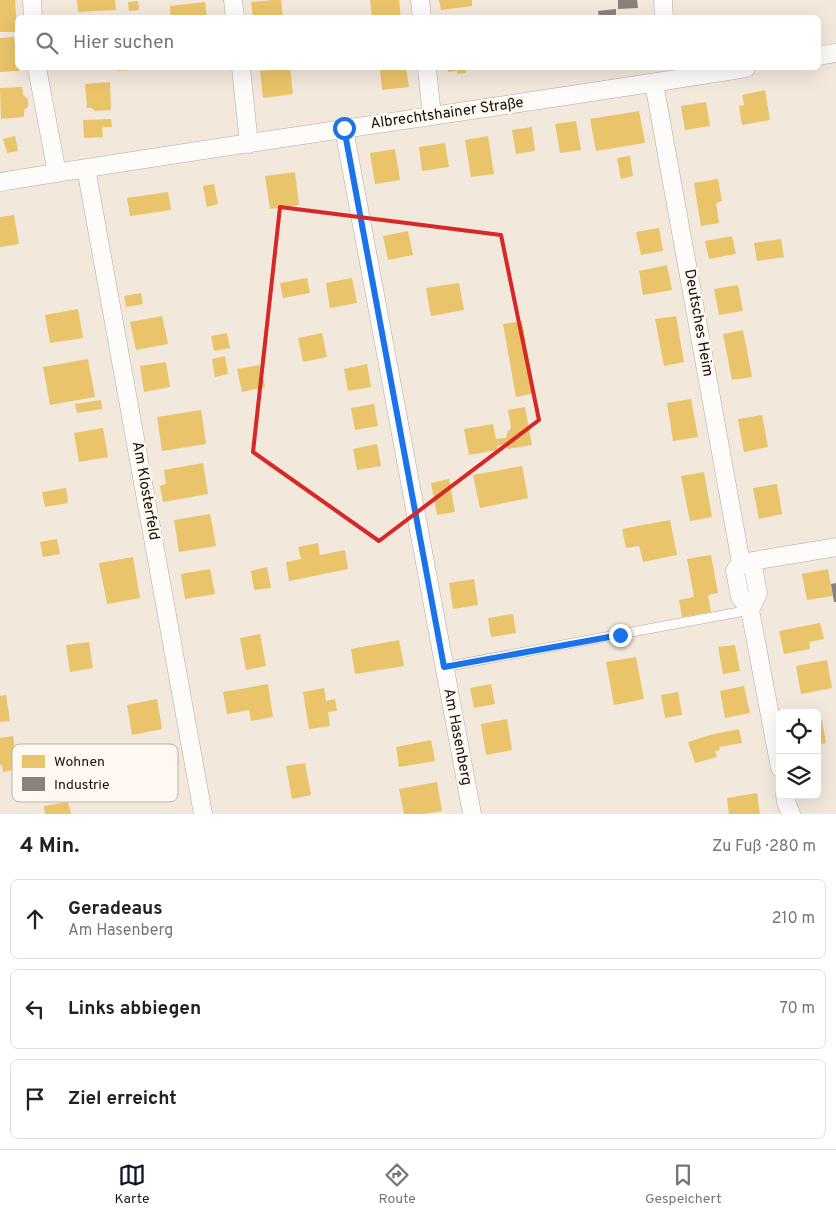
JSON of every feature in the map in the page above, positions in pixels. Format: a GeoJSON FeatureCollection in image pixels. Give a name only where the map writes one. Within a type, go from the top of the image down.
{"type":"FeatureCollection","features":[{"type":"Feature","properties":{"kind":"street"},"geometry":{"type":"LineString","coordinates":[[32,0],[33,15]]}},
{"type":"Feature","properties":{"kind":"street"},"geometry":{"type":"LineString","coordinates":[[233,0],[235,15]]}},
{"type":"Feature","properties":{"kind":"street"},"geometry":{"type":"LineString","coordinates":[[420,0],[422,15]]}},
{"type":"Feature","properties":{"kind":"street"},"geometry":{"type":"LineString","coordinates":[[664,0],[664,15]]}},
{"type":"Feature","properties":{"kind":"street"},"geometry":{"type":"LineString","coordinates":[[821,56],[836,53]]}},
{"type":"Feature","properties":{"kind":"street"},"geometry":{"type":"LineString","coordinates":[[37,70],[57,172]]}},
{"type":"Feature","properties":{"kind":"street"},"geometry":{"type":"LineString","coordinates":[[241,70],[249,144]]}},
{"type":"Feature","properties":{"kind":"street"},"geometry":{"type":"LineString","coordinates":[[427,70],[432,116]]}},
{"type":"Feature","properties":{"kind":"street","name":"Albrechtshainer Straße"},"geometry":{"type":"LineString","coordinates":[[0,182],[432,116],[663,77],[728,70]]}},
{"type":"Feature","properties":{"kind":"street","name":"Deutsches Heim"},"geometry":{"type":"LineString","coordinates":[[663,77],[746,562],[735,571],[740,596],[750,610],[777,754]]}},
{"type":"Feature","properties":{"kind":"street","name":"Am Hasenberg"},"geometry":{"type":"LineString","coordinates":[[344,128],[472,814]]}},
{"type":"Feature","properties":{"kind":"street","name":"Am Klosterfeld"},"geometry":{"type":"LineString","coordinates":[[86,168],[203,814]]}},
{"type":"Feature","properties":{"kind":"street"},"geometry":{"type":"LineString","coordinates":[[746,562],[836,547]]}},
{"type":"Feature","properties":{"kind":"street"},"geometry":{"type":"LineString","coordinates":[[786,799],[791,814]]}},
{"type":"Feature","properties":{"kind":"lane"},"geometry":{"type":"LineString","coordinates":[[444,667],[750,610]]}},
{"type":"Feature","properties":{"kind":"highlighted area"},"geometry":{"type":"Polygon","coordinates":[[[280,207],[501,235],[539,420],[379,541],[253,452],[280,207]]]}},
{"type":"Feature","properties":{"kind":"building: Wohnen"},"geometry":{"type":"Polygon","coordinates":[[[0,0],[15,0],[15,32],[0,32],[0,0]]]}},
{"type":"Feature","properties":{"kind":"building: Wohnen"},"geometry":{"type":"Polygon","coordinates":[[[77,0],[115,0],[116,10],[78,12],[77,0]]]}},
{"type":"Feature","properties":{"kind":"building: Wohnen"},"geometry":{"type":"Polygon","coordinates":[[[281,0],[283,15],[253,15],[251,2],[281,0]]]}},
{"type":"Feature","properties":{"kind":"building: Wohnen"},"geometry":{"type":"Polygon","coordinates":[[[370,0],[399,0],[401,15],[372,15],[370,0]]]}},
{"type":"Feature","properties":{"kind":"building: Wohnen"},"geometry":{"type":"Polygon","coordinates":[[[439,0],[472,0],[472,6],[441,10],[439,0]]]}},
{"type":"Feature","properties":{"kind":"building: Wohnen"},"geometry":{"type":"Polygon","coordinates":[[[138,1],[139,10],[129,11],[128,2],[138,1]]]}},
{"type":"Feature","properties":{"kind":"building: Wohnen"},"geometry":{"type":"Polygon","coordinates":[[[205,2],[207,15],[171,15],[170,6],[205,2]]]}},
{"type":"Feature","properties":{"kind":"building: Wohnen"},"geometry":{"type":"Polygon","coordinates":[[[14,37],[15,70],[19,71],[0,72],[0,38],[14,37]]]}},
{"type":"Feature","properties":{"kind":"building: Wohnen"},"geometry":{"type":"Polygon","coordinates":[[[290,70],[293,94],[263,98],[260,71],[290,70]]]}},
{"type":"Feature","properties":{"kind":"building: Wohnen"},"geometry":{"type":"Polygon","coordinates":[[[380,70],[406,70],[409,87],[382,90],[380,70]]]}},
{"type":"Feature","properties":{"kind":"building: Wohnen"},"geometry":{"type":"Polygon","coordinates":[[[448,70],[466,70],[466,73],[457,74],[457,71],[448,72],[448,70]]]}},
{"type":"Feature","properties":{"kind":"building: Wohnen"},"geometry":{"type":"Polygon","coordinates":[[[110,82],[111,110],[95,111],[92,108],[87,108],[85,84],[110,82]]]}},
{"type":"Feature","properties":{"kind":"building: Wohnen"},"geometry":{"type":"Polygon","coordinates":[[[22,87],[23,95],[28,99],[28,107],[24,110],[24,117],[1,119],[0,88],[22,87]]]}},
{"type":"Feature","properties":{"kind":"building: Wohnen"},"geometry":{"type":"Polygon","coordinates":[[[765,90],[770,120],[742,125],[739,106],[744,105],[742,95],[765,90]]]}},
{"type":"Feature","properties":{"kind":"building: Wohnen"},"geometry":{"type":"Polygon","coordinates":[[[706,102],[710,126],[685,130],[681,106],[706,102]]]}},
{"type":"Feature","properties":{"kind":"building: Wohnen"},"geometry":{"type":"Polygon","coordinates":[[[639,111],[645,143],[596,151],[590,119],[639,111]]]}},
{"type":"Feature","properties":{"kind":"building: Wohnen"},"geometry":{"type":"Polygon","coordinates":[[[111,119],[112,127],[102,127],[103,137],[84,138],[83,120],[111,119]]]}},
{"type":"Feature","properties":{"kind":"building: Wohnen"},"geometry":{"type":"Polygon","coordinates":[[[576,121],[581,150],[560,153],[555,124],[576,121]]]}},
{"type":"Feature","properties":{"kind":"building: Wohnen"},"geometry":{"type":"Polygon","coordinates":[[[532,127],[535,151],[516,154],[512,130],[532,127]]]}},
{"type":"Feature","properties":{"kind":"building: Wohnen"},"geometry":{"type":"Polygon","coordinates":[[[15,136],[18,151],[7,153],[3,139],[15,136]]]}},
{"type":"Feature","properties":{"kind":"building: Wohnen"},"geometry":{"type":"Polygon","coordinates":[[[488,136],[494,174],[471,177],[465,140],[488,136]]]}},
{"type":"Feature","properties":{"kind":"building: Wohnen"},"geometry":{"type":"Polygon","coordinates":[[[445,143],[449,167],[422,171],[419,147],[445,143]]]}},
{"type":"Feature","properties":{"kind":"building: Wohnen"},"geometry":{"type":"Polygon","coordinates":[[[395,149],[400,180],[375,184],[370,153],[395,149]]]}},
{"type":"Feature","properties":{"kind":"building: Wohnen"},"geometry":{"type":"Polygon","coordinates":[[[630,156],[633,176],[621,179],[617,158],[630,156]]]}},
{"type":"Feature","properties":{"kind":"building: Wohnen"},"geometry":{"type":"Polygon","coordinates":[[[295,172],[299,205],[270,209],[265,176],[295,172]]]}},
{"type":"Feature","properties":{"kind":"building: Wohnen"},"geometry":{"type":"Polygon","coordinates":[[[718,179],[722,201],[716,203],[719,223],[701,226],[694,183],[718,179]]]}},
{"type":"Feature","properties":{"kind":"building: Wohnen"},"geometry":{"type":"Polygon","coordinates":[[[214,184],[218,204],[207,207],[203,186],[214,184]]]}},
{"type":"Feature","properties":{"kind":"building: Wohnen"},"geometry":{"type":"Polygon","coordinates":[[[168,192],[171,210],[130,216],[127,198],[168,192]]]}},
{"type":"Feature","properties":{"kind":"building: Wohnen"},"geometry":{"type":"Polygon","coordinates":[[[14,215],[19,244],[0,247],[0,217],[14,215]]]}},
{"type":"Feature","properties":{"kind":"building: Wohnen"},"geometry":{"type":"Polygon","coordinates":[[[659,228],[663,251],[641,255],[636,232],[659,228]]]}},
{"type":"Feature","properties":{"kind":"building: Wohnen"},"geometry":{"type":"Polygon","coordinates":[[[408,231],[413,255],[388,260],[383,236],[408,231]]]}},
{"type":"Feature","properties":{"kind":"building: Wohnen"},"geometry":{"type":"Polygon","coordinates":[[[732,236],[736,254],[709,259],[705,241],[732,236]]]}},
{"type":"Feature","properties":{"kind":"building: Wohnen"},"geometry":{"type":"Polygon","coordinates":[[[781,239],[784,257],[757,261],[754,243],[781,239]]]}},
{"type":"Feature","properties":{"kind":"building: Wohnen"},"geometry":{"type":"Polygon","coordinates":[[[667,265],[672,290],[643,295],[639,271],[667,265]]]}},
{"type":"Feature","properties":{"kind":"building: Wohnen"},"geometry":{"type":"Polygon","coordinates":[[[307,278],[310,293],[283,298],[280,283],[307,278]]]}},
{"type":"Feature","properties":{"kind":"building: Wohnen"},"geometry":{"type":"Polygon","coordinates":[[[352,278],[357,303],[330,308],[326,283],[352,278]]]}},
{"type":"Feature","properties":{"kind":"building: Wohnen"},"geometry":{"type":"Polygon","coordinates":[[[459,283],[464,310],[431,316],[426,288],[459,283]]]}},
{"type":"Feature","properties":{"kind":"building: Wohnen"},"geometry":{"type":"Polygon","coordinates":[[[738,285],[743,311],[719,315],[714,289],[738,285]]]}},
{"type":"Feature","properties":{"kind":"building: Wohnen"},"geometry":{"type":"Polygon","coordinates":[[[141,293],[143,304],[126,307],[124,296],[141,293]]]}},
{"type":"Feature","properties":{"kind":"building: Wohnen"},"geometry":{"type":"Polygon","coordinates":[[[78,309],[83,338],[50,343],[45,315],[78,309]]]}},
{"type":"Feature","properties":{"kind":"building: Wohnen"},"geometry":{"type":"Polygon","coordinates":[[[162,316],[168,344],[136,350],[130,322],[162,316]]]}},
{"type":"Feature","properties":{"kind":"building: Wohnen"},"geometry":{"type":"Polygon","coordinates":[[[676,316],[684,362],[664,366],[655,319],[676,316]]]}},
{"type":"Feature","properties":{"kind":"building: Wohnen"},"geometry":{"type":"Polygon","coordinates":[[[522,321],[535,393],[516,397],[503,324],[522,321]]]}},
{"type":"Feature","properties":{"kind":"building: Wohnen"},"geometry":{"type":"Polygon","coordinates":[[[743,330],[752,377],[732,380],[723,334],[743,330]]]}},
{"type":"Feature","properties":{"kind":"building: Wohnen"},"geometry":{"type":"Polygon","coordinates":[[[227,333],[230,348],[214,351],[211,336],[227,333]]]}},
{"type":"Feature","properties":{"kind":"building: Wohnen"},"geometry":{"type":"Polygon","coordinates":[[[322,333],[327,357],[303,362],[298,338],[322,333]]]}},
{"type":"Feature","properties":{"kind":"building: Wohnen"},"geometry":{"type":"Polygon","coordinates":[[[225,356],[228,374],[215,377],[212,359],[225,356]]]}},
{"type":"Feature","properties":{"kind":"building: Wohnen"},"geometry":{"type":"Polygon","coordinates":[[[88,359],[95,397],[50,405],[43,367],[88,359]]]}},
{"type":"Feature","properties":{"kind":"building: Wohnen"},"geometry":{"type":"Polygon","coordinates":[[[166,362],[170,387],[144,392],[140,366],[166,362]]]}},
{"type":"Feature","properties":{"kind":"building: Wohnen"},"geometry":{"type":"Polygon","coordinates":[[[367,364],[371,387],[348,391],[344,369],[367,364]]]}},
{"type":"Feature","properties":{"kind":"building: Wohnen"},"geometry":{"type":"Polygon","coordinates":[[[260,365],[265,387],[242,392],[237,369],[260,365]]]}},
{"type":"Feature","properties":{"kind":"building: Wohnen"},"geometry":{"type":"Polygon","coordinates":[[[691,399],[698,437],[673,441],[667,403],[691,399]]]}},
{"type":"Feature","properties":{"kind":"building: Wohnen"},"geometry":{"type":"Polygon","coordinates":[[[101,400],[102,409],[77,413],[75,404],[101,400]]]}},
{"type":"Feature","properties":{"kind":"building: Wohnen"},"geometry":{"type":"Polygon","coordinates":[[[374,404],[378,426],[355,430],[351,408],[374,404]]]}},
{"type":"Feature","properties":{"kind":"building: Wohnen"},"geometry":{"type":"Polygon","coordinates":[[[525,407],[532,445],[508,449],[507,444],[497,446],[497,450],[469,455],[464,429],[493,424],[496,439],[506,438],[511,428],[508,410],[525,407]]]}},
{"type":"Feature","properties":{"kind":"building: Wohnen"},"geometry":{"type":"Polygon","coordinates":[[[201,410],[206,444],[162,451],[157,417],[201,410]]]}},
{"type":"Feature","properties":{"kind":"building: Wohnen"},"geometry":{"type":"Polygon","coordinates":[[[762,415],[768,447],[744,452],[738,419],[762,415]]]}},
{"type":"Feature","properties":{"kind":"building: Wohnen"},"geometry":{"type":"Polygon","coordinates":[[[103,428],[108,457],[79,462],[74,433],[103,428]]]}},
{"type":"Feature","properties":{"kind":"building: Wohnen"},"geometry":{"type":"Polygon","coordinates":[[[377,444],[381,466],[357,470],[353,449],[377,444]]]}},
{"type":"Feature","properties":{"kind":"building: Wohnen"},"geometry":{"type":"Polygon","coordinates":[[[203,463],[208,494],[163,502],[160,486],[166,484],[164,470],[203,463]]]}},
{"type":"Feature","properties":{"kind":"building: Wohnen"},"geometry":{"type":"Polygon","coordinates":[[[522,466],[528,498],[480,508],[473,475],[522,466]]]}},
{"type":"Feature","properties":{"kind":"building: Wohnen"},"geometry":{"type":"Polygon","coordinates":[[[704,472],[712,517],[690,521],[681,476],[704,472]]]}},
{"type":"Feature","properties":{"kind":"building: Wohnen"},"geometry":{"type":"Polygon","coordinates":[[[449,479],[455,512],[437,515],[431,483],[449,479]]]}},
{"type":"Feature","properties":{"kind":"building: Wohnen"},"geometry":{"type":"Polygon","coordinates":[[[777,484],[782,514],[759,519],[753,488],[777,484]]]}},
{"type":"Feature","properties":{"kind":"building: Wohnen"},"geometry":{"type":"Polygon","coordinates":[[[66,488],[68,503],[45,507],[42,492],[66,488]]]}},
{"type":"Feature","properties":{"kind":"building: Wohnen"},"geometry":{"type":"Polygon","coordinates":[[[210,514],[216,546],[179,552],[174,520],[210,514]]]}},
{"type":"Feature","properties":{"kind":"building: Wohnen"},"geometry":{"type":"Polygon","coordinates":[[[670,520],[677,555],[643,562],[639,546],[626,548],[622,529],[670,520]]]}},
{"type":"Feature","properties":{"kind":"building: Wohnen"},"geometry":{"type":"Polygon","coordinates":[[[57,539],[60,554],[43,557],[40,542],[57,539]]]}},
{"type":"Feature","properties":{"kind":"building: Wohnen"},"geometry":{"type":"Polygon","coordinates":[[[318,543],[320,555],[345,550],[348,569],[289,581],[286,562],[301,559],[298,547],[318,543]]]}},
{"type":"Feature","properties":{"kind":"building: Wohnen"},"geometry":{"type":"Polygon","coordinates":[[[711,555],[718,593],[708,595],[711,612],[682,617],[679,600],[694,597],[687,559],[711,555]]]}},
{"type":"Feature","properties":{"kind":"building: Wohnen"},"geometry":{"type":"Polygon","coordinates":[[[133,557],[140,598],[107,604],[99,563],[133,557]]]}},
{"type":"Feature","properties":{"kind":"building: Wohnen"},"geometry":{"type":"Polygon","coordinates":[[[267,567],[271,588],[254,590],[251,571],[267,567]]]}},
{"type":"Feature","properties":{"kind":"building: Wohnen"},"geometry":{"type":"Polygon","coordinates":[[[210,569],[215,594],[185,599],[181,574],[210,569]]]}},
{"type":"Feature","properties":{"kind":"building: Wohnen"},"geometry":{"type":"Polygon","coordinates":[[[828,569],[833,596],[807,600],[802,574],[828,569]]]}},
{"type":"Feature","properties":{"kind":"building: Wohnen"},"geometry":{"type":"Polygon","coordinates":[[[474,579],[478,605],[453,609],[449,583],[474,579]]]}},
{"type":"Feature","properties":{"kind":"building: Wohnen"},"geometry":{"type":"Polygon","coordinates":[[[513,614],[516,633],[491,637],[488,618],[513,614]]]}},
{"type":"Feature","properties":{"kind":"building: Wohnen"},"geometry":{"type":"Polygon","coordinates":[[[820,623],[824,639],[809,642],[810,649],[784,654],[779,631],[820,623]]]}},
{"type":"Feature","properties":{"kind":"building: Wohnen"},"geometry":{"type":"Polygon","coordinates":[[[260,634],[266,666],[246,670],[240,638],[260,634]]]}},
{"type":"Feature","properties":{"kind":"building: Wohnen"},"geometry":{"type":"Polygon","coordinates":[[[399,640],[404,666],[355,674],[351,649],[399,640]]]}},
{"type":"Feature","properties":{"kind":"building: Wohnen"},"geometry":{"type":"Polygon","coordinates":[[[89,642],[93,668],[70,672],[66,645],[89,642]]]}},
{"type":"Feature","properties":{"kind":"building: Wohnen"},"geometry":{"type":"Polygon","coordinates":[[[735,645],[740,671],[723,674],[718,647],[735,645]]]}},
{"type":"Feature","properties":{"kind":"building: Wohnen"},"geometry":{"type":"Polygon","coordinates":[[[636,657],[644,699],[614,705],[606,662],[636,657]]]}},
{"type":"Feature","properties":{"kind":"building: Wohnen"},"geometry":{"type":"Polygon","coordinates":[[[827,660],[832,688],[801,694],[796,666],[827,660]]]}},
{"type":"Feature","properties":{"kind":"building: Wohnen"},"geometry":{"type":"Polygon","coordinates":[[[268,684],[273,717],[251,721],[249,710],[227,714],[223,692],[268,684]]]}},
{"type":"Feature","properties":{"kind":"building: Wohnen"},"geometry":{"type":"Polygon","coordinates":[[[491,684],[495,704],[474,708],[470,688],[491,684]]]}},
{"type":"Feature","properties":{"kind":"building: Wohnen"},"geometry":{"type":"Polygon","coordinates":[[[744,686],[750,713],[725,718],[720,691],[744,686]]]}},
{"type":"Feature","properties":{"kind":"building: Wohnen"},"geometry":{"type":"Polygon","coordinates":[[[324,688],[326,701],[335,699],[337,711],[328,712],[330,726],[309,729],[303,692],[324,688]]]}},
{"type":"Feature","properties":{"kind":"building: Wohnen"},"geometry":{"type":"Polygon","coordinates":[[[678,692],[682,715],[665,718],[661,695],[678,692]]]}},
{"type":"Feature","properties":{"kind":"building: Wohnen"},"geometry":{"type":"Polygon","coordinates":[[[6,695],[10,721],[0,722],[0,696],[6,695]]]}},
{"type":"Feature","properties":{"kind":"building: Wohnen"},"geometry":{"type":"Polygon","coordinates":[[[157,699],[162,729],[132,735],[127,705],[157,699]]]}},
{"type":"Feature","properties":{"kind":"building: Wohnen"},"geometry":{"type":"Polygon","coordinates":[[[507,719],[512,750],[486,755],[481,724],[507,719]]]}},
{"type":"Feature","properties":{"kind":"building: Wohnen"},"geometry":{"type":"Polygon","coordinates":[[[821,720],[826,743],[821,744],[821,720]]]}},
{"type":"Feature","properties":{"kind":"building: Wohnen"},"geometry":{"type":"Polygon","coordinates":[[[739,729],[742,743],[719,747],[720,750],[715,751],[717,757],[695,763],[688,742],[739,729]]]}},
{"type":"Feature","properties":{"kind":"building: Wohnen"},"geometry":{"type":"Polygon","coordinates":[[[13,736],[12,770],[3,772],[2,765],[0,765],[0,738],[13,736]]]}},
{"type":"Feature","properties":{"kind":"building: Wohnen"},"geometry":{"type":"Polygon","coordinates":[[[431,740],[435,761],[399,767],[396,747],[431,740]]]}},
{"type":"Feature","properties":{"kind":"building: Wohnen"},"geometry":{"type":"Polygon","coordinates":[[[305,763],[311,795],[292,799],[286,766],[305,763]]]}},
{"type":"Feature","properties":{"kind":"building: Wohnen"},"geometry":{"type":"Polygon","coordinates":[[[437,782],[442,811],[424,814],[404,814],[399,789],[437,782]]]}},
{"type":"Feature","properties":{"kind":"building: Wohnen"},"geometry":{"type":"Polygon","coordinates":[[[757,793],[760,814],[729,814],[727,798],[757,793]]]}},
{"type":"Feature","properties":{"kind":"building: Wohnen"},"geometry":{"type":"Polygon","coordinates":[[[68,802],[71,814],[45,814],[44,806],[68,802]]]}},
{"type":"Feature","properties":{"kind":"building: Industrie"},"geometry":{"type":"Polygon","coordinates":[[[618,0],[637,0],[638,8],[618,9],[618,0]]]}},
{"type":"Feature","properties":{"kind":"building: Industrie"},"geometry":{"type":"Polygon","coordinates":[[[616,9],[616,15],[599,15],[598,11],[616,9]]]}},
{"type":"Feature","properties":{"kind":"building: Industrie"},"geometry":{"type":"Polygon","coordinates":[[[836,583],[836,602],[834,602],[831,584],[836,583]]]}},
{"type":"Feature","properties":{"kind":"route"},"geometry":{"type":"LineString","coordinates":[[344,128],[444,667],[620,635]]}}]}
